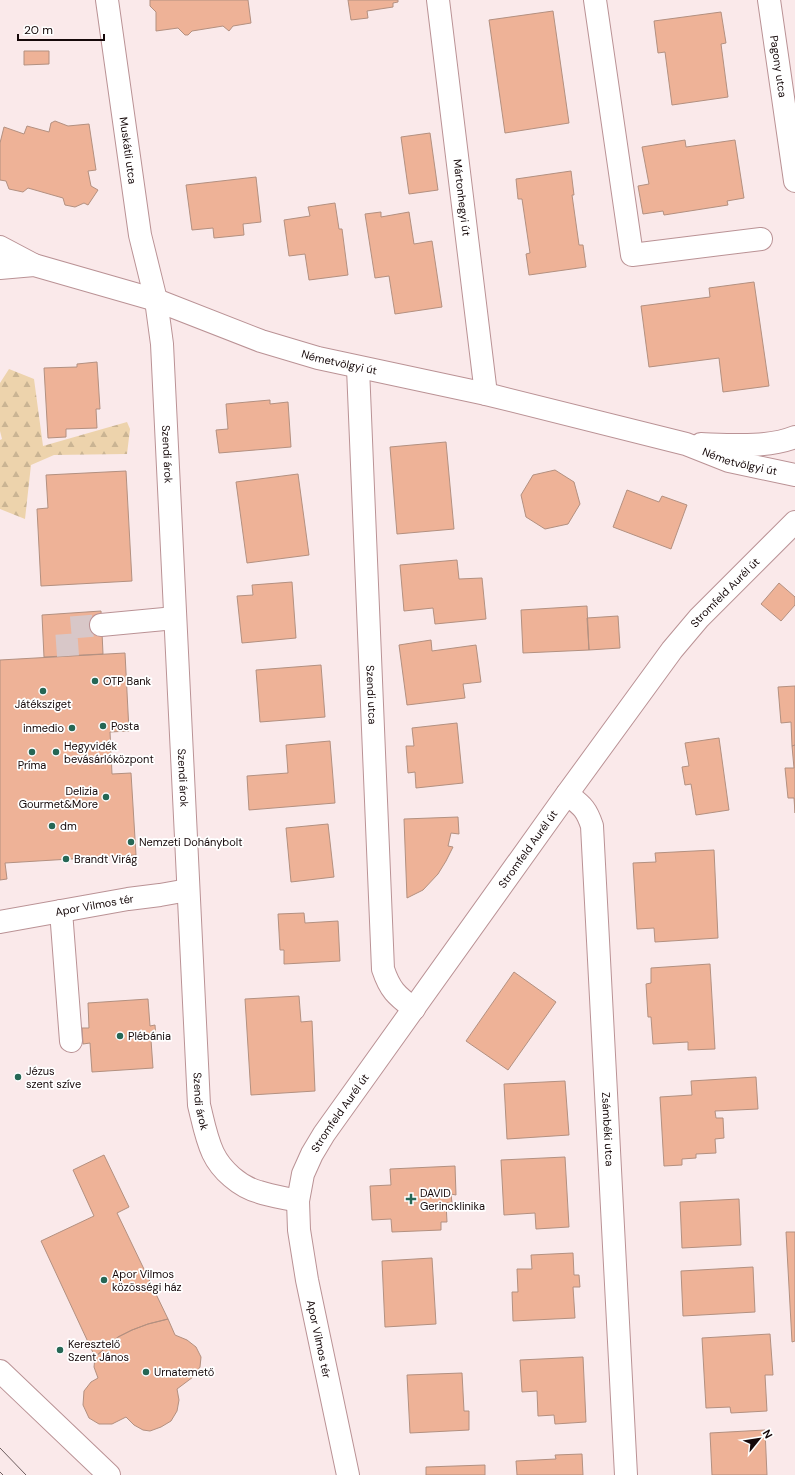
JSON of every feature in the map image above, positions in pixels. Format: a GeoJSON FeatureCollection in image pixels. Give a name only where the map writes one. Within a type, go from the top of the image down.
{"type":"FeatureCollection","features":[{"type":"Feature","properties":{"kind":"street","name":"Muskátli utca"},"geometry":{"type":"LineString","coordinates":[[107,0],[140,235],[156,300]]}},
{"type":"Feature","properties":{"kind":"street","name":"Mártonhegyi út"},"geometry":{"type":"LineString","coordinates":[[438,0],[486,394]]}},
{"type":"Feature","properties":{"kind":"street"},"geometry":{"type":"LineString","coordinates":[[595,0],[632,255],[761,239]]}},
{"type":"Feature","properties":{"kind":"street","name":"Pagony utca"},"geometry":{"type":"LineString","coordinates":[[769,0],[795,181]]}},
{"type":"Feature","properties":{"kind":"street"},"geometry":{"type":"LineString","coordinates":[[0,247],[34,265]]}},
{"type":"Feature","properties":{"kind":"street","name":"Németvölgyi út"},"geometry":{"type":"LineString","coordinates":[[0,268],[34,265],[156,300],[260,341],[318,358],[358,368],[486,394],[686,444],[729,460],[795,475]]}},
{"type":"Feature","properties":{"kind":"street","name":"Szendi árok"},"geometry":{"type":"LineString","coordinates":[[156,300],[162,344],[199,1106],[214,1154],[226,1171],[239,1183],[257,1192],[298,1201]]}},
{"type":"Feature","properties":{"kind":"street","name":"Szendi utca"},"geometry":{"type":"LineString","coordinates":[[358,368],[383,969],[388,984],[397,996],[414,1009]]}},
{"type":"Feature","properties":{"kind":"street","name":"Németvölgyi út"},"geometry":{"type":"LineString","coordinates":[[686,444],[730,445],[771,443],[795,437]]}},
{"type":"Feature","properties":{"kind":"street","name":"Stromfeld Aurél út"},"geometry":{"type":"LineString","coordinates":[[298,1201],[303,1174],[324,1134],[566,794],[677,644],[699,618],[795,522]]}},
{"type":"Feature","properties":{"kind":"street"},"geometry":{"type":"LineString","coordinates":[[101,625],[175,618]]}},
{"type":"Feature","properties":{"kind":"street","name":"Zsámbéki utca"},"geometry":{"type":"LineString","coordinates":[[566,794],[583,806],[588,814],[592,826],[626,1475]]}},
{"type":"Feature","properties":{"kind":"street","name":"Apor Vilmos tér"},"geometry":{"type":"LineString","coordinates":[[0,922],[188,890]]}},
{"type":"Feature","properties":{"kind":"street"},"geometry":{"type":"LineString","coordinates":[[61,911],[71,1041]]}},
{"type":"Feature","properties":{"kind":"street","name":"Apor Vilmos tér"},"geometry":{"type":"LineString","coordinates":[[298,1201],[299,1230],[307,1280],[348,1475]]}},
{"type":"Feature","properties":{"kind":"street"},"geometry":{"type":"LineString","coordinates":[[0,1371],[108,1475]]}},
{"type":"Feature","properties":{"kind":"green space"},"geometry":{"type":"Polygon","coordinates":[[[9,369],[34,379],[43,446],[127,422],[130,429],[127,454],[54,455],[31,465],[25,519],[0,509],[0,440],[2,439],[0,431],[0,383],[9,369]]]}},
{"type":"Feature","properties":{"kind":"building"},"geometry":{"type":"Polygon","coordinates":[[[150,0],[248,0],[251,23],[233,26],[229,31],[223,26],[192,31],[188,35],[185,35],[178,28],[156,31],[156,12],[150,6],[150,0]]]}},
{"type":"Feature","properties":{"kind":"building"},"geometry":{"type":"Polygon","coordinates":[[[348,0],[398,0],[398,2],[393,3],[393,7],[367,11],[368,18],[351,20],[348,0]]]}},
{"type":"Feature","properties":{"kind":"building"},"geometry":{"type":"Polygon","coordinates":[[[553,11],[569,123],[505,133],[489,20],[553,11]]]}},
{"type":"Feature","properties":{"kind":"building"},"geometry":{"type":"Polygon","coordinates":[[[721,12],[726,43],[721,44],[728,97],[672,105],[665,52],[658,53],[654,21],[721,12]]]}},
{"type":"Feature","properties":{"kind":"building"},"geometry":{"type":"Polygon","coordinates":[[[24,51],[49,51],[49,64],[24,65],[24,51]]]}},
{"type":"Feature","properties":{"kind":"building"},"geometry":{"type":"Polygon","coordinates":[[[55,121],[68,126],[89,124],[96,170],[88,171],[91,186],[98,190],[88,205],[84,203],[75,207],[65,205],[63,198],[28,188],[23,192],[9,189],[6,181],[0,180],[0,143],[4,127],[24,134],[27,126],[49,132],[51,123],[55,121]]]}},
{"type":"Feature","properties":{"kind":"building"},"geometry":{"type":"Polygon","coordinates":[[[430,133],[438,190],[409,194],[401,137],[430,133]]]}},
{"type":"Feature","properties":{"kind":"building"},"geometry":{"type":"Polygon","coordinates":[[[685,140],[686,147],[735,140],[744,198],[727,201],[728,205],[664,215],[663,211],[643,214],[638,186],[649,184],[642,147],[685,140]]]}},
{"type":"Feature","properties":{"kind":"building"},"geometry":{"type":"Polygon","coordinates":[[[571,171],[574,195],[572,195],[579,245],[583,245],[586,267],[529,275],[526,254],[530,253],[522,199],[518,199],[516,179],[571,171]]]}},
{"type":"Feature","properties":{"kind":"building"},"geometry":{"type":"Polygon","coordinates":[[[256,177],[261,222],[243,224],[244,235],[214,238],[213,228],[192,230],[186,185],[256,177]]]}},
{"type":"Feature","properties":{"kind":"building"},"geometry":{"type":"Polygon","coordinates":[[[335,203],[339,229],[342,229],[348,275],[309,280],[305,254],[289,256],[284,220],[310,216],[308,207],[335,203]]]}},
{"type":"Feature","properties":{"kind":"building"},"geometry":{"type":"Polygon","coordinates":[[[381,212],[381,217],[409,212],[414,244],[432,241],[442,307],[395,314],[389,276],[375,278],[365,214],[381,212]]]}},
{"type":"Feature","properties":{"kind":"building"},"geometry":{"type":"Polygon","coordinates":[[[754,282],[769,386],[723,392],[719,358],[649,367],[641,306],[710,297],[709,288],[754,282]]]}},
{"type":"Feature","properties":{"kind":"building"},"geometry":{"type":"Polygon","coordinates":[[[97,362],[100,409],[96,409],[97,428],[66,429],[66,437],[48,438],[44,368],[77,367],[77,364],[97,362]]]}},
{"type":"Feature","properties":{"kind":"building"},"geometry":{"type":"Polygon","coordinates":[[[270,400],[270,404],[288,402],[291,447],[219,453],[216,430],[228,429],[226,404],[270,400]]]}},
{"type":"Feature","properties":{"kind":"building"},"geometry":{"type":"Polygon","coordinates":[[[446,442],[454,529],[397,534],[390,447],[446,442]]]}},
{"type":"Feature","properties":{"kind":"building"},"geometry":{"type":"Polygon","coordinates":[[[555,470],[574,482],[580,504],[568,524],[545,529],[526,517],[521,495],[533,475],[555,470]]]}},
{"type":"Feature","properties":{"kind":"building"},"geometry":{"type":"Polygon","coordinates":[[[126,471],[132,581],[41,586],[37,509],[48,508],[46,475],[126,471]]]}},
{"type":"Feature","properties":{"kind":"building"},"geometry":{"type":"Polygon","coordinates":[[[298,474],[309,555],[247,563],[236,482],[298,474]]]}},
{"type":"Feature","properties":{"kind":"building"},"geometry":{"type":"Polygon","coordinates":[[[627,490],[659,502],[662,496],[687,505],[671,549],[613,527],[627,490]]]}},
{"type":"Feature","properties":{"kind":"building"},"geometry":{"type":"Polygon","coordinates":[[[457,560],[459,579],[482,578],[486,619],[435,624],[433,608],[404,611],[400,565],[457,560]]]}},
{"type":"Feature","properties":{"kind":"building"},"geometry":{"type":"Polygon","coordinates":[[[292,582],[296,638],[242,643],[237,596],[253,595],[252,585],[292,582]]]}},
{"type":"Feature","properties":{"kind":"building"},"geometry":{"type":"Polygon","coordinates":[[[779,583],[795,597],[795,605],[781,621],[761,604],[779,583]]]}},
{"type":"Feature","properties":{"kind":"building"},"geometry":{"type":"Polygon","coordinates":[[[587,606],[589,650],[523,653],[521,610],[587,606]]]}},
{"type":"Feature","properties":{"kind":"building"},"geometry":{"type":"Polygon","coordinates":[[[101,611],[103,654],[44,657],[42,615],[101,611]]]}},
{"type":"Feature","properties":{"kind":"building"},"geometry":{"type":"Polygon","coordinates":[[[618,616],[620,648],[589,650],[587,618],[618,616]]]}},
{"type":"Feature","properties":{"kind":"building"},"geometry":{"type":"Polygon","coordinates":[[[431,640],[432,651],[476,645],[481,682],[463,684],[465,698],[407,705],[399,645],[431,640]]]}},
{"type":"Feature","properties":{"kind":"building","name":"Hegyvidék bevásárlóközpont"},"geometry":{"type":"Polygon","coordinates":[[[125,653],[129,731],[110,732],[112,774],[131,773],[136,855],[5,863],[7,879],[0,880],[0,660],[125,653]]]}},
{"type":"Feature","properties":{"kind":"building"},"geometry":{"type":"Polygon","coordinates":[[[321,665],[325,717],[260,722],[256,670],[321,665]]]}},
{"type":"Feature","properties":{"kind":"building"},"geometry":{"type":"Polygon","coordinates":[[[795,686],[795,745],[792,746],[791,722],[781,723],[778,687],[795,686]]]}},
{"type":"Feature","properties":{"kind":"building"},"geometry":{"type":"Polygon","coordinates":[[[457,723],[463,783],[416,788],[415,772],[408,773],[406,746],[414,746],[412,728],[457,723]]]}},
{"type":"Feature","properties":{"kind":"building"},"geometry":{"type":"Polygon","coordinates":[[[719,738],[729,810],[696,815],[691,784],[685,785],[682,767],[689,766],[685,743],[719,738]]]}},
{"type":"Feature","properties":{"kind":"building"},"geometry":{"type":"Polygon","coordinates":[[[330,741],[335,803],[249,810],[247,776],[288,773],[286,745],[330,741]]]}},
{"type":"Feature","properties":{"kind":"building"},"geometry":{"type":"Polygon","coordinates":[[[795,745],[795,813],[794,798],[788,798],[785,768],[794,768],[792,746],[795,745]]]}},
{"type":"Feature","properties":{"kind":"building"},"geometry":{"type":"Polygon","coordinates":[[[458,817],[459,834],[451,833],[448,846],[453,847],[438,874],[423,890],[407,898],[404,819],[458,817]]]}},
{"type":"Feature","properties":{"kind":"building"},"geometry":{"type":"Polygon","coordinates":[[[328,824],[334,877],[291,882],[286,828],[328,824]]]}},
{"type":"Feature","properties":{"kind":"building"},"geometry":{"type":"Polygon","coordinates":[[[714,850],[718,938],[655,942],[654,928],[637,929],[633,863],[656,862],[655,853],[714,850]]]}},
{"type":"Feature","properties":{"kind":"building"},"geometry":{"type":"Polygon","coordinates":[[[304,913],[305,923],[338,921],[340,961],[284,964],[284,950],[280,950],[278,914],[304,913]]]}},
{"type":"Feature","properties":{"kind":"building"},"geometry":{"type":"Polygon","coordinates":[[[710,964],[715,1049],[688,1050],[688,1042],[653,1044],[651,1017],[648,1017],[646,984],[651,983],[651,968],[710,964]]]}},
{"type":"Feature","properties":{"kind":"building"},"geometry":{"type":"Polygon","coordinates":[[[514,972],[556,1002],[508,1070],[466,1041],[514,972]]]}},
{"type":"Feature","properties":{"kind":"building"},"geometry":{"type":"Polygon","coordinates":[[[299,996],[301,1022],[312,1021],[315,1091],[251,1095],[245,999],[299,996]]]}},
{"type":"Feature","properties":{"kind":"building","name":"Plébánia"},"geometry":{"type":"Polygon","coordinates":[[[148,999],[150,1026],[155,1025],[156,1039],[151,1040],[153,1068],[92,1072],[90,1043],[83,1044],[82,1028],[89,1028],[88,1003],[148,999]]]}},
{"type":"Feature","properties":{"kind":"building"},"geometry":{"type":"Polygon","coordinates":[[[756,1077],[758,1109],[715,1111],[716,1118],[723,1118],[724,1138],[715,1139],[716,1153],[696,1154],[696,1158],[682,1159],[682,1165],[664,1166],[660,1097],[692,1095],[691,1081],[756,1077]]]}},
{"type":"Feature","properties":{"kind":"building"},"geometry":{"type":"Polygon","coordinates":[[[565,1081],[569,1135],[507,1139],[504,1084],[565,1081]]]}},
{"type":"Feature","properties":{"kind":"building","name":"Apor Vilmos közösségi ház"},"geometry":{"type":"Polygon","coordinates":[[[104,1155],[129,1207],[117,1213],[168,1319],[148,1324],[118,1337],[95,1357],[41,1241],[94,1216],[73,1170],[104,1155]]]}},
{"type":"Feature","properties":{"kind":"building"},"geometry":{"type":"Polygon","coordinates":[[[565,1157],[569,1227],[536,1229],[535,1213],[504,1215],[501,1160],[565,1157]]]}},
{"type":"Feature","properties":{"kind":"building","name":"DAVID Gerincklinika"},"geometry":{"type":"Polygon","coordinates":[[[455,1166],[456,1195],[451,1194],[452,1203],[446,1203],[447,1222],[441,1222],[441,1230],[392,1232],[391,1219],[372,1220],[370,1186],[391,1185],[390,1169],[455,1166]]]}},
{"type":"Feature","properties":{"kind":"building"},"geometry":{"type":"Polygon","coordinates":[[[739,1199],[741,1245],[682,1248],[680,1202],[739,1199]]]}},
{"type":"Feature","properties":{"kind":"building"},"geometry":{"type":"Polygon","coordinates":[[[786,1232],[795,1232],[795,1341],[792,1342],[786,1232]]]}},
{"type":"Feature","properties":{"kind":"building"},"geometry":{"type":"Polygon","coordinates":[[[573,1253],[574,1275],[579,1275],[580,1287],[573,1287],[575,1318],[513,1321],[512,1292],[518,1292],[517,1269],[532,1269],[531,1255],[573,1253]]]}},
{"type":"Feature","properties":{"kind":"building"},"geometry":{"type":"Polygon","coordinates":[[[432,1258],[436,1324],[385,1327],[382,1261],[432,1258]]]}},
{"type":"Feature","properties":{"kind":"building"},"geometry":{"type":"Polygon","coordinates":[[[753,1267],[755,1312],[683,1316],[681,1271],[753,1267]]]}},
{"type":"Feature","properties":{"kind":"building","name":"Urnatemető"},"geometry":{"type":"Polygon","coordinates":[[[168,1319],[175,1335],[187,1340],[196,1347],[201,1357],[200,1367],[193,1377],[177,1389],[179,1400],[177,1411],[171,1421],[150,1431],[143,1430],[134,1425],[126,1417],[112,1424],[99,1424],[89,1418],[83,1405],[84,1391],[91,1382],[98,1378],[94,1367],[95,1357],[118,1337],[148,1324],[168,1319]]]}},
{"type":"Feature","properties":{"kind":"building"},"geometry":{"type":"Polygon","coordinates":[[[770,1334],[773,1375],[765,1375],[767,1411],[731,1413],[730,1407],[706,1408],[702,1338],[770,1334]]]}},
{"type":"Feature","properties":{"kind":"building"},"geometry":{"type":"Polygon","coordinates":[[[583,1357],[586,1422],[555,1424],[554,1415],[538,1416],[537,1391],[522,1392],[520,1360],[583,1357]]]}},
{"type":"Feature","properties":{"kind":"building"},"geometry":{"type":"Polygon","coordinates":[[[462,1373],[464,1411],[469,1411],[469,1430],[410,1433],[407,1375],[462,1373]]]}},
{"type":"Feature","properties":{"kind":"building"},"geometry":{"type":"Polygon","coordinates":[[[765,1430],[767,1475],[712,1475],[710,1433],[765,1430]]]}},
{"type":"Feature","properties":{"kind":"building"},"geometry":{"type":"Polygon","coordinates":[[[582,1454],[583,1475],[517,1475],[516,1461],[556,1459],[555,1455],[582,1454]]]}},
{"type":"Feature","properties":{"kind":"building"},"geometry":{"type":"Polygon","coordinates":[[[485,1465],[485,1475],[426,1475],[426,1467],[485,1465]]]}},
{"type":"Feature","properties":{"kind":"tunnel"},"geometry":{"type":"LineString","coordinates":[[68,656],[66,628],[101,625]]}},
{"type":"Feature","properties":{"kind":"tram line"},"geometry":{"type":"LineString","coordinates":[[0,1448],[26,1475]]}},
{"type":"Feature","properties":{"kind":"tram line"},"geometry":{"type":"LineString","coordinates":[[0,1472],[3,1475]]}},
{"type":"Feature","properties":{"kind":"place","name":"OTP Bank"},"geometry":{"type":"Point","coordinates":[95,681]}},
{"type":"Feature","properties":{"kind":"place","name":"Játéksziget"},"geometry":{"type":"Point","coordinates":[43,691]}},
{"type":"Feature","properties":{"kind":"place","name":"Posta"},"geometry":{"type":"Point","coordinates":[103,726]}},
{"type":"Feature","properties":{"kind":"place","name":"inmedio"},"geometry":{"type":"Point","coordinates":[72,728]}},
{"type":"Feature","properties":{"kind":"place","name":"Príma"},"geometry":{"type":"Point","coordinates":[32,752]}},
{"type":"Feature","properties":{"kind":"place","name":"Hegyvidék bevásárlóközpont"},"geometry":{"type":"Point","coordinates":[56,752]}},
{"type":"Feature","properties":{"kind":"place","name":"Delizia Gourmet&More"},"geometry":{"type":"Point","coordinates":[106,797]}},
{"type":"Feature","properties":{"kind":"place","name":"dm"},"geometry":{"type":"Point","coordinates":[52,826]}},
{"type":"Feature","properties":{"kind":"place","name":"Nemzeti Dohánybolt"},"geometry":{"type":"Point","coordinates":[131,842]}},
{"type":"Feature","properties":{"kind":"place","name":"Brandt Virág"},"geometry":{"type":"Point","coordinates":[66,859]}},
{"type":"Feature","properties":{"kind":"place","name":"Plébánia"},"geometry":{"type":"Point","coordinates":[120,1036]}},
{"type":"Feature","properties":{"kind":"place","name":"Jézus szent szíve"},"geometry":{"type":"Point","coordinates":[18,1077]}},
{"type":"Feature","properties":{"kind":"place","name":"DAVID Gerincklinika"},"geometry":{"type":"Point","coordinates":[411,1199]}},
{"type":"Feature","properties":{"kind":"place","name":"Apor Vilmos közösségi ház"},"geometry":{"type":"Point","coordinates":[104,1280]}},
{"type":"Feature","properties":{"kind":"place","name":"Keresztelő Szent János"},"geometry":{"type":"Point","coordinates":[60,1350]}},
{"type":"Feature","properties":{"kind":"place","name":"Urnatemető"},"geometry":{"type":"Point","coordinates":[146,1372]}}]}
